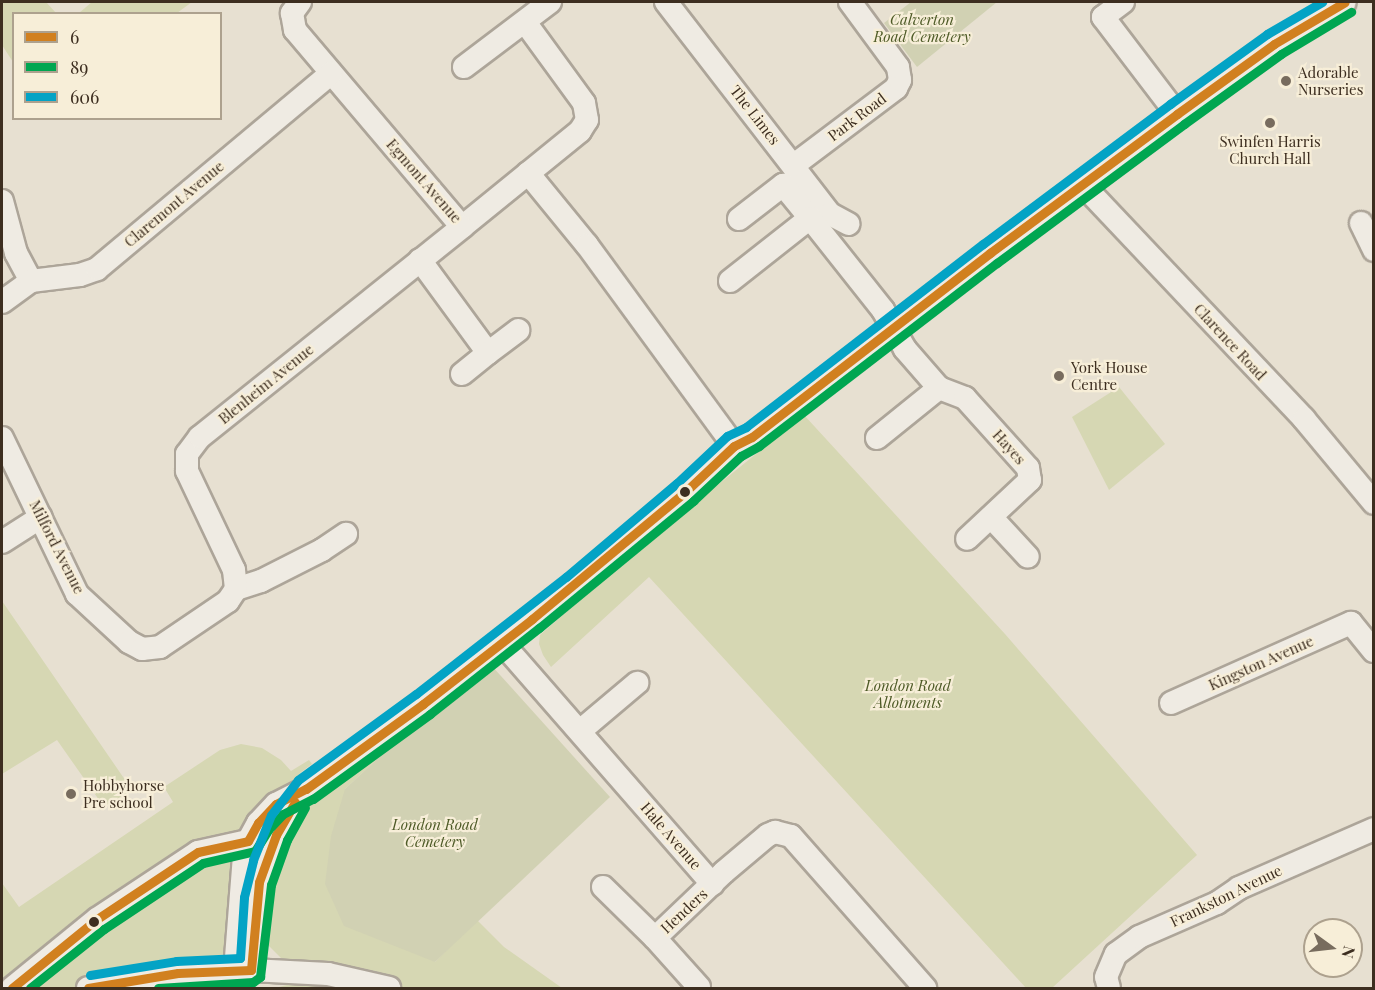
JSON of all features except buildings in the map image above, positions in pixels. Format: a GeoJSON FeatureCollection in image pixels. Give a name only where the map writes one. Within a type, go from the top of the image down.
{"type":"FeatureCollection","features":[{"type":"Feature","properties":{"kind":"street","name":"Egmont Avenue"},"geometry":{"type":"LineString","coordinates":[[300,2],[292,13],[295,30],[462,227],[580,131],[587,120],[584,103],[525,22]]}},
{"type":"Feature","properties":{"kind":"street"},"geometry":{"type":"LineString","coordinates":[[464,67],[550,2]]}},
{"type":"Feature","properties":{"kind":"street","name":"The Limes"},"geometry":{"type":"LineString","coordinates":[[666,2],[830,214],[849,224]]}},
{"type":"Feature","properties":{"kind":"street","name":"Park Road"},"geometry":{"type":"LineString","coordinates":[[794,165],[896,88],[900,80],[898,67],[850,2]]}},
{"type":"Feature","properties":{"kind":"street"},"geometry":{"type":"LineString","coordinates":[[243,970],[239,899],[248,841],[258,823],[276,804],[306,789],[423,704],[636,534],[734,446],[752,437],[1177,114],[1274,44],[1345,2]]}},
{"type":"Feature","properties":{"kind":"street"},"geometry":{"type":"LineString","coordinates":[[1113,5],[1103,17],[1177,114]]}},
{"type":"Feature","properties":{"kind":"street","name":"Claremont Avenue"},"geometry":{"type":"LineString","coordinates":[[2,302],[31,281],[80,275],[97,269],[331,73]]}},
{"type":"Feature","properties":{"kind":"street"},"geometry":{"type":"LineString","coordinates":[[528,173],[587,245],[734,446]]}},
{"type":"Feature","properties":{"kind":"street","name":"Hayes"},"geometry":{"type":"LineString","coordinates":[[739,219],[783,185],[883,310],[905,349],[939,388],[965,398],[1028,468],[1030,480],[967,539]]}},
{"type":"Feature","properties":{"kind":"street","name":"Clarence Road"},"geometry":{"type":"LineString","coordinates":[[1083,185],[1304,419],[1374,503]]}},
{"type":"Feature","properties":{"kind":"street"},"geometry":{"type":"LineString","coordinates":[[2,201],[16,254],[31,281]]}},
{"type":"Feature","properties":{"kind":"street"},"geometry":{"type":"LineString","coordinates":[[730,281],[810,218]]}},
{"type":"Feature","properties":{"kind":"street"},"geometry":{"type":"LineString","coordinates":[[1361,223],[1374,250]]}},
{"type":"Feature","properties":{"kind":"street","name":"Blenheim Avenue"},"geometry":{"type":"LineString","coordinates":[[236,589],[234,570],[187,471],[187,454],[200,437],[462,227]]}},
{"type":"Feature","properties":{"kind":"street"},"geometry":{"type":"LineString","coordinates":[[420,260],[488,353]]}},
{"type":"Feature","properties":{"kind":"street"},"geometry":{"type":"LineString","coordinates":[[462,374],[518,330]]}},
{"type":"Feature","properties":{"kind":"street"},"geometry":{"type":"LineString","coordinates":[[877,438],[939,388]]}},
{"type":"Feature","properties":{"kind":"street","name":"Milford Avenue"},"geometry":{"type":"LineString","coordinates":[[2,438],[77,594],[129,642],[142,649],[160,647],[228,601],[236,589],[261,582],[322,550],[346,534]]}},
{"type":"Feature","properties":{"kind":"street"},"geometry":{"type":"LineString","coordinates":[[2,542],[41,517]]}},
{"type":"Feature","properties":{"kind":"street"},"geometry":{"type":"LineString","coordinates":[[991,517],[1029,557]]}},
{"type":"Feature","properties":{"kind":"street","name":"Kingston Avenue"},"geometry":{"type":"LineString","coordinates":[[1171,703],[1351,623],[1374,651]]}},
{"type":"Feature","properties":{"kind":"street","name":"Hale Avenue"},"geometry":{"type":"LineString","coordinates":[[501,643],[712,884],[768,835],[775,832],[791,836],[925,988]]}},
{"type":"Feature","properties":{"kind":"street"},"geometry":{"type":"LineString","coordinates":[[580,731],[637,682]]}},
{"type":"Feature","properties":{"kind":"street"},"geometry":{"type":"LineString","coordinates":[[243,970],[264,864],[282,820],[306,789]]}},
{"type":"Feature","properties":{"kind":"street","name":"Frankston Avenue"},"geometry":{"type":"LineString","coordinates":[[1109,988],[1106,977],[1116,954],[1139,937],[1216,903],[1239,888],[1374,829]]}},
{"type":"Feature","properties":{"kind":"street"},"geometry":{"type":"LineString","coordinates":[[13,987],[70,941],[198,852],[248,841]]}},
{"type":"Feature","properties":{"kind":"street","name":"Henders"},"geometry":{"type":"LineString","coordinates":[[655,938],[712,884]]}},
{"type":"Feature","properties":{"kind":"street","name":"Henders"},"geometry":{"type":"LineString","coordinates":[[603,887],[655,938],[699,987]]}},
{"type":"Feature","properties":{"kind":"street"},"geometry":{"type":"LineString","coordinates":[[90,988],[178,973],[243,970],[328,974],[389,988]]}},
{"type":"Feature","properties":{"kind":"green space"},"geometry":{"type":"Polygon","coordinates":[[[2,2],[46,2],[55,12],[12,12],[12,60],[2,45],[2,2]]]}},
{"type":"Feature","properties":{"kind":"green space"},"geometry":{"type":"Polygon","coordinates":[[[92,2],[192,2],[178,12],[80,12],[92,2]]]}},
{"type":"Feature","properties":{"kind":"green space","name":"Calverton Road Cemetery"},"geometry":{"type":"Polygon","coordinates":[[[911,2],[997,2],[917,67],[884,23],[911,2]]]}},
{"type":"Feature","properties":{"kind":"green space"},"geometry":{"type":"Polygon","coordinates":[[[1119,387],[1165,444],[1109,490],[1072,417],[1119,387]]]}},
{"type":"Feature","properties":{"kind":"green space","name":"London Road Allotments"},"geometry":{"type":"Polygon","coordinates":[[[804,415],[1005,634],[1197,855],[1052,988],[1026,988],[649,577],[551,667],[543,655],[539,644],[540,635],[630,556],[804,415]]]}},
{"type":"Feature","properties":{"kind":"green space"},"geometry":{"type":"Polygon","coordinates":[[[2,601],[132,790],[104,807],[57,740],[2,774],[2,601]]]}},
{"type":"Feature","properties":{"kind":"green space","name":"London Road Cemetery"},"geometry":{"type":"Polygon","coordinates":[[[491,665],[610,797],[435,962],[344,926],[325,884],[331,836],[345,789],[388,749],[491,665]]]}},
{"type":"Feature","properties":{"kind":"green space"},"geometry":{"type":"Polygon","coordinates":[[[241,744],[262,748],[281,760],[291,771],[309,760],[312,764],[300,773],[249,886],[229,839],[2,988],[2,883],[19,907],[173,802],[164,787],[220,750],[241,744]]]}},
{"type":"Feature","properties":{"kind":"green space"},"geometry":{"type":"Polygon","coordinates":[[[377,744],[388,749],[345,789],[435,962],[477,920],[504,947],[562,988],[224,988],[279,987],[326,975],[284,961],[261,938],[261,906],[282,837],[311,795],[377,744]]]}},
{"type":"Feature","properties":{"kind":"green space"},"geometry":{"type":"Polygon","coordinates":[[[237,852],[229,958],[178,973],[88,988],[21,988],[56,960],[207,858],[237,852]]]}},
{"type":"Feature","properties":{"kind":"transit line","name":"606"},"geometry":{"type":"LineString","coordinates":[[90,975],[176,961],[240,958],[244,897],[253,860],[271,815],[298,780],[416,694],[566,577],[677,483],[727,436],[746,427],[983,244],[1170,104],[1267,34],[1322,2]]}},
{"type":"Feature","properties":{"kind":"transit line","name":"6"},"geometry":{"type":"LineString","coordinates":[[12,988],[97,919],[198,852],[248,841],[258,823],[276,804],[306,789],[423,704],[532,619],[685,492],[734,446],[752,437],[990,253],[1177,114],[1274,44],[1345,2]]}},
{"type":"Feature","properties":{"kind":"transit line","name":"89"},"geometry":{"type":"LineString","coordinates":[[30,988],[104,929],[203,863],[255,851],[268,830],[283,814],[313,799],[430,714],[693,501],[741,456],[759,446],[997,263],[1184,124],[1281,54],[1351,12]]}},
{"type":"Feature","properties":{"kind":"transit line","name":"6"},"geometry":{"type":"LineString","coordinates":[[88,988],[178,973],[251,970],[259,882],[276,835],[295,802]]}},
{"type":"Feature","properties":{"kind":"transit line","name":"89"},"geometry":{"type":"LineString","coordinates":[[158,988],[253,982],[260,977],[271,885],[287,840],[305,808]]}},
{"type":"Feature","properties":{"kind":"place","name":"Adorable Nurseries"},"geometry":{"type":"Point","coordinates":[1286,81]}},
{"type":"Feature","properties":{"kind":"place","name":"Swinfen Harris Church Hall"},"geometry":{"type":"Point","coordinates":[1270,123]}},
{"type":"Feature","properties":{"kind":"place","name":"York House Centre"},"geometry":{"type":"Point","coordinates":[1059,376]}},
{"type":"Feature","properties":{"kind":"place","name":"Hobbyhorse Pre school"},"geometry":{"type":"Point","coordinates":[71,794]}}]}
